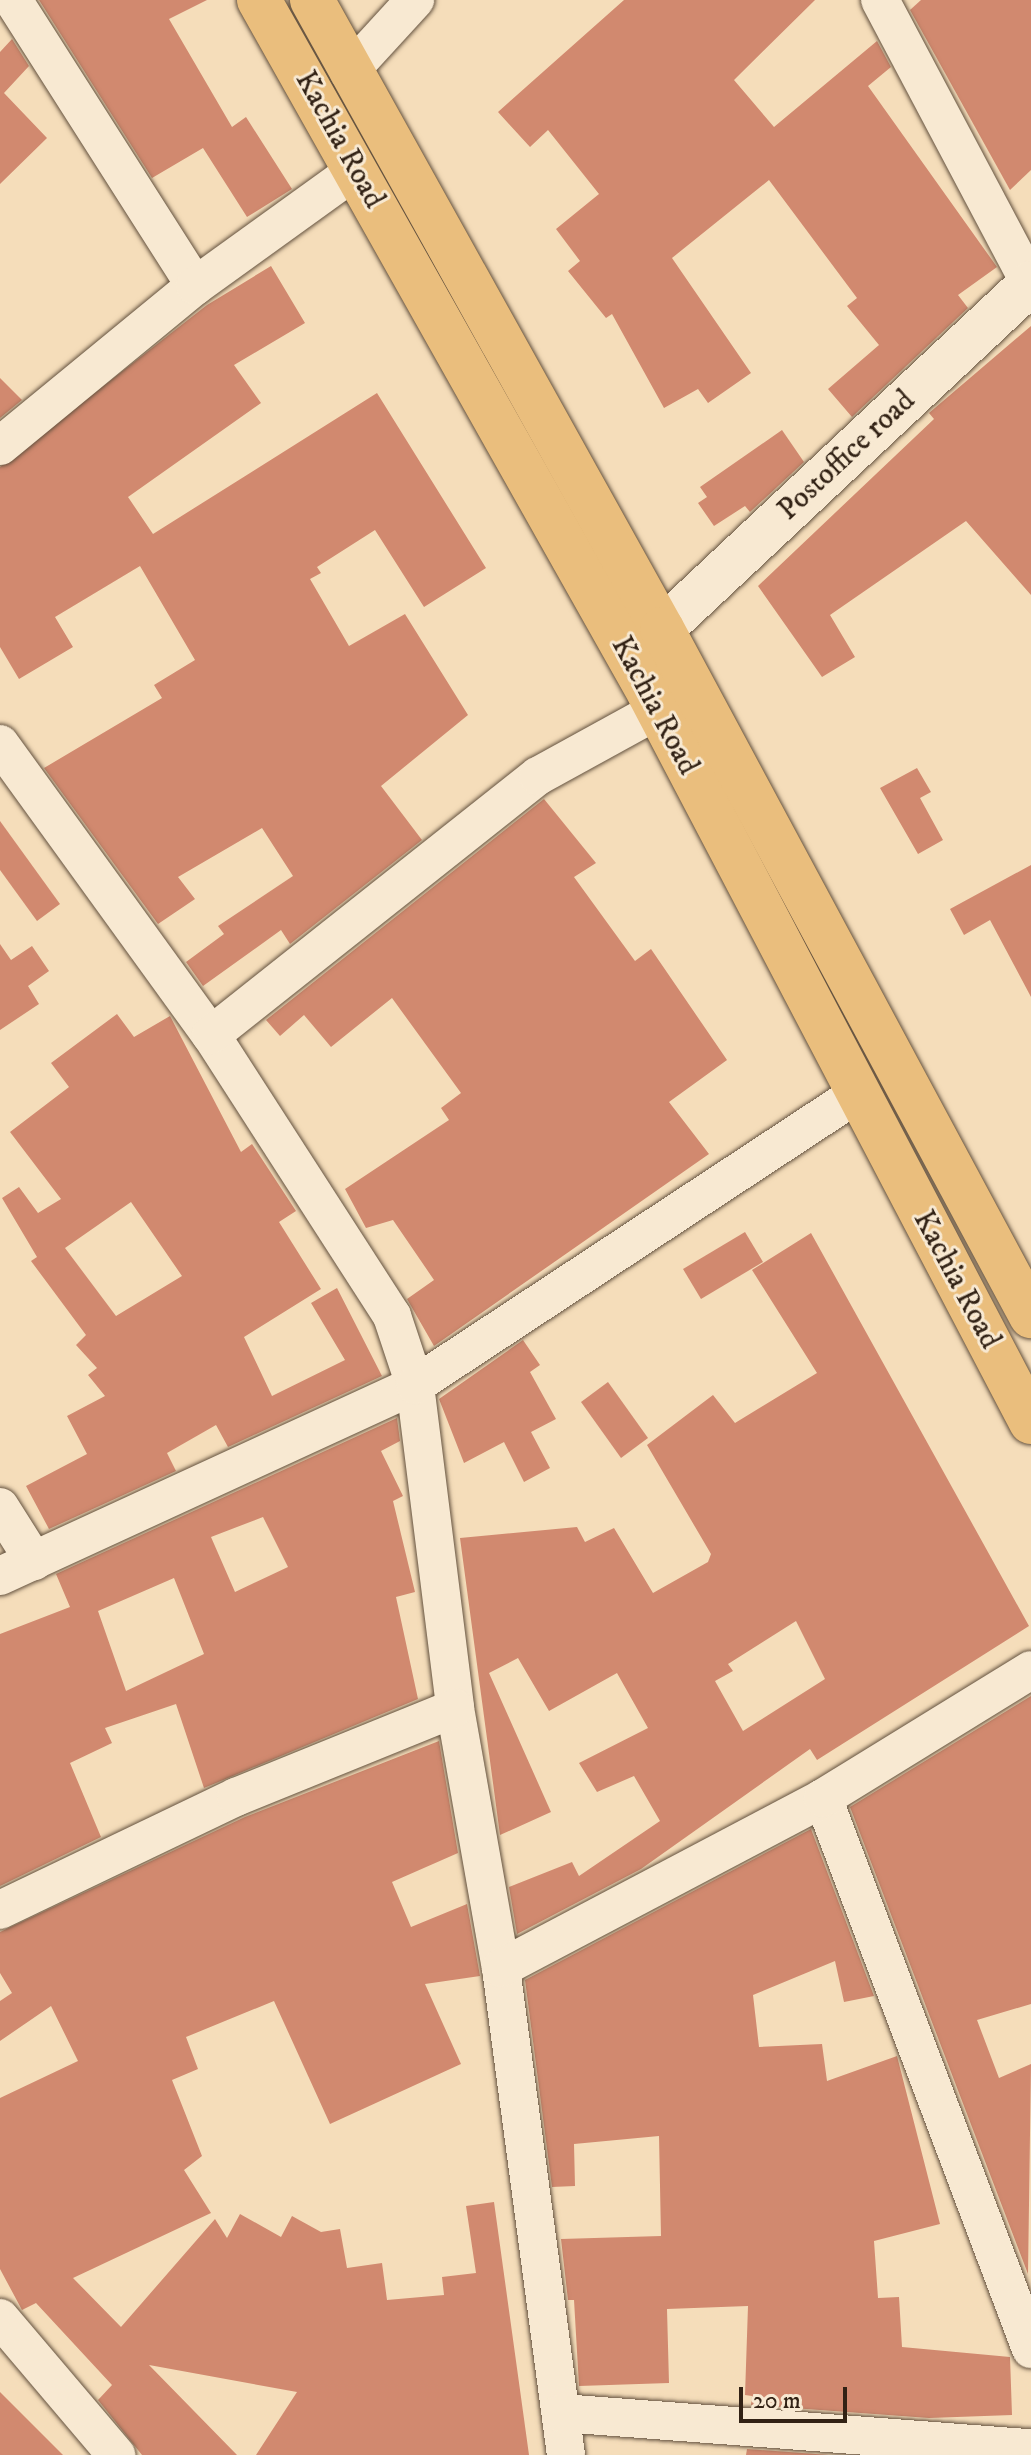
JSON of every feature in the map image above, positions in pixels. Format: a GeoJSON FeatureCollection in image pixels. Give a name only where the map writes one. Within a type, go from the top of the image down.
{"type":"FeatureCollection","features":[{"type":"Feature","properties":{"kind":"highway","name":"Kachia Road"},"geometry":{"type":"LineString","coordinates":[[259,0],[658,710],[1031,1422]]}},
{"type":"Feature","properties":{"kind":"highway","name":"Kachia Road"},"geometry":{"type":"LineString","coordinates":[[312,0],[349,72],[662,629],[1031,1316]]}},
{"type":"Feature","properties":{"kind":"street"},"geometry":{"type":"LineString","coordinates":[[13,0],[195,286]]}},
{"type":"Feature","properties":{"kind":"street"},"geometry":{"type":"LineString","coordinates":[[349,72],[415,0]]}},
{"type":"Feature","properties":{"kind":"street"},"geometry":{"type":"LineString","coordinates":[[880,0],[1031,284]]}},
{"type":"Feature","properties":{"kind":"street"},"geometry":{"type":"LineString","coordinates":[[0,446],[195,286],[356,170]]}},
{"type":"Feature","properties":{"kind":"street","name":"Postoffice road"},"geometry":{"type":"LineString","coordinates":[[662,629],[1031,284]]}},
{"type":"Feature","properties":{"kind":"street"},"geometry":{"type":"LineString","coordinates":[[211,1035],[538,776],[658,710]]}},
{"type":"Feature","properties":{"kind":"street"},"geometry":{"type":"LineString","coordinates":[[0,744],[211,1035],[392,1316],[415,1385],[455,1708],[501,1968],[566,2455]]}},
{"type":"Feature","properties":{"kind":"street"},"geometry":{"type":"LineString","coordinates":[[0,1576],[415,1385],[857,1094]]}},
{"type":"Feature","properties":{"kind":"street"},"geometry":{"type":"LineString","coordinates":[[0,1507],[34,1561]]}},
{"type":"Feature","properties":{"kind":"street"},"geometry":{"type":"LineString","coordinates":[[501,1968],[823,1798],[1031,1670]]}},
{"type":"Feature","properties":{"kind":"street"},"geometry":{"type":"LineString","coordinates":[[0,1910],[236,1797],[455,1708]]}},
{"type":"Feature","properties":{"kind":"street"},"geometry":{"type":"LineString","coordinates":[[823,1798],[1031,2349]]}},
{"type":"Feature","properties":{"kind":"street"},"geometry":{"type":"LineString","coordinates":[[3,2331],[116,2455]]}},
{"type":"Feature","properties":{"kind":"street"},"geometry":{"type":"LineString","coordinates":[[561,2413],[1031,2448]]}},
{"type":"Feature","properties":{"kind":"building"},"geometry":{"type":"Polygon","coordinates":[[[39,0],[207,0],[169,19],[232,127],[246,117],[292,189],[247,217],[203,148],[152,178],[39,0]]]}},
{"type":"Feature","properties":{"kind":"building"},"geometry":{"type":"Polygon","coordinates":[[[624,0],[815,0],[734,80],[774,127],[877,41],[891,67],[868,86],[997,267],[958,295],[968,308],[852,417],[828,389],[879,345],[847,306],[857,298],[769,180],[672,258],[751,373],[708,403],[698,389],[664,408],[612,314],[606,318],[568,271],[580,261],[556,229],[599,194],[548,130],[530,147],[498,112],[624,0]]]}},
{"type":"Feature","properties":{"kind":"building"},"geometry":{"type":"Polygon","coordinates":[[[921,0],[1031,0],[1031,170],[1010,190],[910,10],[921,0]]]}},
{"type":"Feature","properties":{"kind":"building"},"geometry":{"type":"Polygon","coordinates":[[[12,39],[29,66],[4,93],[47,138],[0,184],[0,52],[12,39]]]}},
{"type":"Feature","properties":{"kind":"building"},"geometry":{"type":"Polygon","coordinates":[[[271,266],[305,323],[234,365],[261,403],[128,497],[153,534],[377,393],[486,568],[424,607],[375,530],[317,567],[321,573],[310,579],[349,646],[405,614],[468,715],[381,786],[422,840],[290,944],[281,930],[203,986],[186,962],[224,934],[218,926],[293,876],[262,828],[178,877],[195,899],[158,924],[44,768],[162,698],[154,685],[195,660],[140,566],[55,617],[73,647],[19,679],[0,647],[0,467],[207,305],[271,266]]]}},
{"type":"Feature","properties":{"kind":"building"},"geometry":{"type":"Polygon","coordinates":[[[1031,326],[1031,595],[966,521],[830,615],[855,657],[822,677],[758,586],[934,419],[929,413],[1031,326]]]}},
{"type":"Feature","properties":{"kind":"building"},"geometry":{"type":"Polygon","coordinates":[[[0,378],[22,400],[0,418],[0,378]]]}},
{"type":"Feature","properties":{"kind":"building"},"geometry":{"type":"Polygon","coordinates":[[[782,430],[804,462],[750,512],[745,506],[714,526],[698,503],[707,497],[700,487],[782,430]]]}},
{"type":"Feature","properties":{"kind":"building"},"geometry":{"type":"Polygon","coordinates":[[[917,768],[931,792],[920,798],[943,840],[918,854],[880,788],[917,768]]]}},
{"type":"Feature","properties":{"kind":"building"},"geometry":{"type":"Polygon","coordinates":[[[544,799],[596,863],[574,877],[635,961],[651,949],[727,1060],[669,1102],[709,1154],[434,1346],[407,1299],[434,1280],[393,1220],[366,1228],[345,1189],[449,1120],[441,1108],[461,1093],[392,998],[331,1047],[304,1015],[280,1036],[266,1020],[544,799]]]}},
{"type":"Feature","properties":{"kind":"building"},"geometry":{"type":"Polygon","coordinates":[[[0,821],[60,904],[37,921],[0,870],[0,821]]]}},
{"type":"Feature","properties":{"kind":"building"},"geometry":{"type":"Polygon","coordinates":[[[1031,865],[1031,997],[990,920],[964,935],[950,909],[1031,865]]]}},
{"type":"Feature","properties":{"kind":"building"},"geometry":{"type":"Polygon","coordinates":[[[0,944],[11,960],[32,946],[49,971],[28,986],[39,1004],[0,1030],[0,944]]]}},
{"type":"Feature","properties":{"kind":"building"},"geometry":{"type":"Polygon","coordinates":[[[117,1014],[134,1037],[170,1016],[241,1152],[252,1144],[296,1211],[279,1222],[321,1289],[244,1337],[272,1396],[345,1360],[311,1303],[337,1288],[382,1376],[228,1447],[216,1425],[167,1453],[176,1471],[49,1529],[26,1486],[87,1454],[67,1416],[105,1396],[88,1375],[97,1368],[76,1345],[86,1335],[31,1261],[37,1257],[2,1198],[19,1187],[38,1213],[61,1199],[10,1132],[69,1087],[51,1063],[117,1014]],[[131,1202],[65,1248],[116,1316],[182,1276],[131,1202]]]}},
{"type":"Feature","properties":{"kind":"building"},"geometry":{"type":"Polygon","coordinates":[[[745,1232],[763,1262],[701,1299],[683,1269],[745,1232]]]}},
{"type":"Feature","properties":{"kind":"building"},"geometry":{"type":"Polygon","coordinates":[[[811,1233],[1029,1626],[817,1760],[810,1749],[641,1869],[517,1934],[509,1887],[572,1862],[579,1876],[660,1821],[634,1776],[597,1792],[579,1763],[648,1728],[617,1673],[549,1711],[518,1658],[489,1673],[551,1812],[500,1835],[460,1538],[577,1527],[585,1542],[614,1528],[653,1593],[708,1562],[711,1554],[647,1445],[713,1395],[735,1423],[817,1373],[752,1270],[811,1233]],[[796,1621],[728,1664],[733,1671],[715,1681],[743,1731],[825,1679],[796,1621]]]}},
{"type":"Feature","properties":{"kind":"building"},"geometry":{"type":"Polygon","coordinates":[[[523,1340],[540,1365],[530,1372],[556,1419],[531,1432],[550,1468],[524,1482],[504,1442],[464,1463],[439,1399],[523,1340]]]}},
{"type":"Feature","properties":{"kind":"building"},"geometry":{"type":"Polygon","coordinates":[[[608,1382],[648,1438],[621,1458],[581,1402],[608,1382]]]}},
{"type":"Feature","properties":{"kind":"building"},"geometry":{"type":"Polygon","coordinates":[[[397,1418],[400,1441],[381,1451],[403,1496],[393,1501],[415,1592],[396,1597],[418,1699],[204,1788],[176,1704],[105,1728],[112,1743],[70,1763],[101,1837],[0,1886],[0,1634],[70,1607],[56,1574],[397,1418]],[[263,1517],[211,1537],[235,1592],[288,1567],[263,1517]],[[174,1578],[98,1611],[126,1691],[204,1654],[174,1578]]]}},
{"type":"Feature","properties":{"kind":"building"},"geometry":{"type":"Polygon","coordinates":[[[1031,1696],[1031,2004],[977,2020],[999,2078],[1031,2064],[1028,2274],[850,1807],[1031,1696]]]}},
{"type":"Feature","properties":{"kind":"building"},"geometry":{"type":"Polygon","coordinates":[[[439,1741],[458,1853],[392,1882],[411,1927],[467,1904],[480,1976],[425,1984],[461,2064],[330,2124],[274,2001],[186,2037],[198,2069],[172,2080],[202,2156],[184,2170],[211,2213],[73,2278],[121,2327],[215,2219],[227,2238],[240,2214],[281,2237],[292,2216],[321,2232],[340,2229],[347,2268],[382,2263],[387,2300],[444,2295],[442,2277],[476,2273],[466,2206],[494,2202],[529,2455],[256,2455],[297,2392],[149,2365],[237,2455],[142,2455],[98,2400],[112,2385],[36,2303],[22,2310],[0,2269],[0,2098],[78,2061],[51,2006],[0,2041],[0,2001],[12,1993],[0,1973],[0,1932],[245,1817],[439,1741]]]}},
{"type":"Feature","properties":{"kind":"building"},"geometry":{"type":"Polygon","coordinates":[[[811,1829],[874,1996],[844,2002],[835,1961],[753,1995],[759,2047],[822,2044],[827,2081],[897,2056],[940,2224],[874,2241],[878,2298],[899,2297],[902,2347],[1010,2357],[1012,2415],[929,2418],[751,2405],[752,2396],[745,2395],[748,2306],[667,2309],[669,2383],[579,2386],[574,2300],[568,2300],[561,2239],[661,2236],[659,2136],[574,2144],[575,2186],[552,2187],[525,1980],[811,1829]]]}},
{"type":"Feature","properties":{"kind":"building"},"geometry":{"type":"Polygon","coordinates":[[[0,2392],[63,2455],[0,2455],[0,2392]]]}},
{"type":"Feature","properties":{"kind":"building"},"geometry":{"type":"Polygon","coordinates":[[[747,2449],[829,2455],[746,2455],[747,2449]]]}}]}
